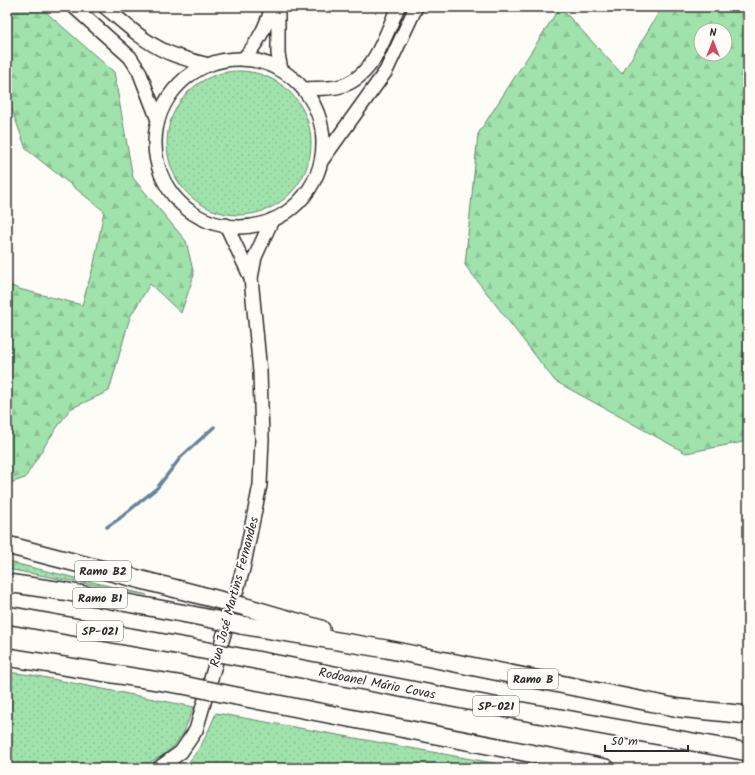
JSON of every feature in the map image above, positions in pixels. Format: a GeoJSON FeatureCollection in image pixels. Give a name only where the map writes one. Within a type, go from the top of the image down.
{"type":"FeatureCollection","features":[{"type":"Feature","properties":{"kind":"highway","name":"Ramo B2"},"geometry":{"type":"LineString","coordinates":[[7,545],[246,606],[386,649]]}},
{"type":"Feature","properties":{"kind":"highway","name":"Ramo B1"},"geometry":{"type":"LineString","coordinates":[[7,583],[63,591],[240,625],[386,649]]}},
{"type":"Feature","properties":{"kind":"highway","name":"Rodoanel Mário Covas"},"geometry":{"type":"LineString","coordinates":[[7,616],[192,648],[489,705],[748,752]]}},
{"type":"Feature","properties":{"kind":"highway","name":"Ramo B"},"geometry":{"type":"LineString","coordinates":[[386,649],[679,708],[748,715]]}},
{"type":"Feature","properties":{"kind":"highway"},"geometry":{"type":"LineString","coordinates":[[7,657],[182,685],[606,768]]}},
{"type":"Feature","properties":{"kind":"main road"},"geometry":{"type":"LineString","coordinates":[[74,7],[130,57],[140,71],[158,120]]}},
{"type":"Feature","properties":{"kind":"main road"},"geometry":{"type":"LineString","coordinates":[[104,7],[149,42],[165,52],[180,58],[208,65]]}},
{"type":"Feature","properties":{"kind":"main road"},"geometry":{"type":"LineString","coordinates":[[243,59],[252,50],[262,35],[272,7]]}},
{"type":"Feature","properties":{"kind":"main road"},"geometry":{"type":"LineString","coordinates":[[278,7],[278,54],[281,70]]}},
{"type":"Feature","properties":{"kind":"main road"},"geometry":{"type":"LineString","coordinates":[[304,88],[338,87],[353,82],[365,72],[375,56],[398,7]]}},
{"type":"Feature","properties":{"kind":"main road"},"geometry":{"type":"LineString","coordinates":[[322,160],[386,71],[416,7]]}},
{"type":"Feature","properties":{"kind":"main road"},"geometry":{"type":"LineString","coordinates":[[231,59],[262,62],[281,70],[304,88],[314,104],[321,122],[324,141],[322,160],[317,176],[308,191],[298,203],[286,213],[272,220],[249,226],[226,225],[209,221],[193,213],[179,201],[168,188],[160,172],[156,155],[155,138],[158,120],[166,102],[177,87],[191,74],[208,65],[231,59]]}},
{"type":"Feature","properties":{"kind":"main road","name":"Rua José Martins Fernandes"},"geometry":{"type":"LineString","coordinates":[[159,768],[181,752],[196,730],[245,563],[261,478],[262,432],[260,372],[251,278],[255,257],[272,220]]}},
{"type":"Feature","properties":{"kind":"main road","name":"Rua José Martins Fernandes"},"geometry":{"type":"LineString","coordinates":[[226,225],[251,278]]}},
{"type":"Feature","properties":{"kind":"green space"},"geometry":{"type":"Polygon","coordinates":[[[7,7],[40,7],[114,72],[133,178],[186,241],[194,275],[181,313],[150,284],[130,317],[109,391],[70,409],[47,442],[25,478],[7,484],[7,284],[19,289],[82,305],[94,264],[104,211],[26,149],[7,96],[7,7]]]}},
{"type":"Feature","properties":{"kind":"green space"},"geometry":{"type":"Polygon","coordinates":[[[560,7],[622,74],[662,7],[748,7],[748,67],[743,71],[748,76],[748,441],[686,453],[555,381],[465,265],[478,134],[560,7]]]}},
{"type":"Feature","properties":{"kind":"green space"},"geometry":{"type":"Polygon","coordinates":[[[232,71],[246,71],[273,79],[285,87],[295,97],[306,115],[310,129],[310,157],[306,171],[295,189],[285,199],[267,210],[246,215],[232,215],[205,207],[193,199],[183,189],[172,171],[167,150],[167,136],[175,109],[183,97],[193,87],[211,76],[232,71]]]}},
{"type":"Feature","properties":{"kind":"green space"},"geometry":{"type":"Polygon","coordinates":[[[7,561],[17,564],[147,595],[7,569],[7,561]]]}},
{"type":"Feature","properties":{"kind":"green space"},"geometry":{"type":"Polygon","coordinates":[[[7,672],[32,675],[194,707],[183,734],[174,746],[162,756],[139,768],[7,768],[7,672]]]}},
{"type":"Feature","properties":{"kind":"green space"},"geometry":{"type":"Polygon","coordinates":[[[216,713],[521,768],[182,768],[198,750],[216,713]]]}},
{"type":"Feature","properties":{"kind":"waterway"},"geometry":{"type":"LineString","coordinates":[[107,527],[157,488],[181,457],[214,427]]}}]}
